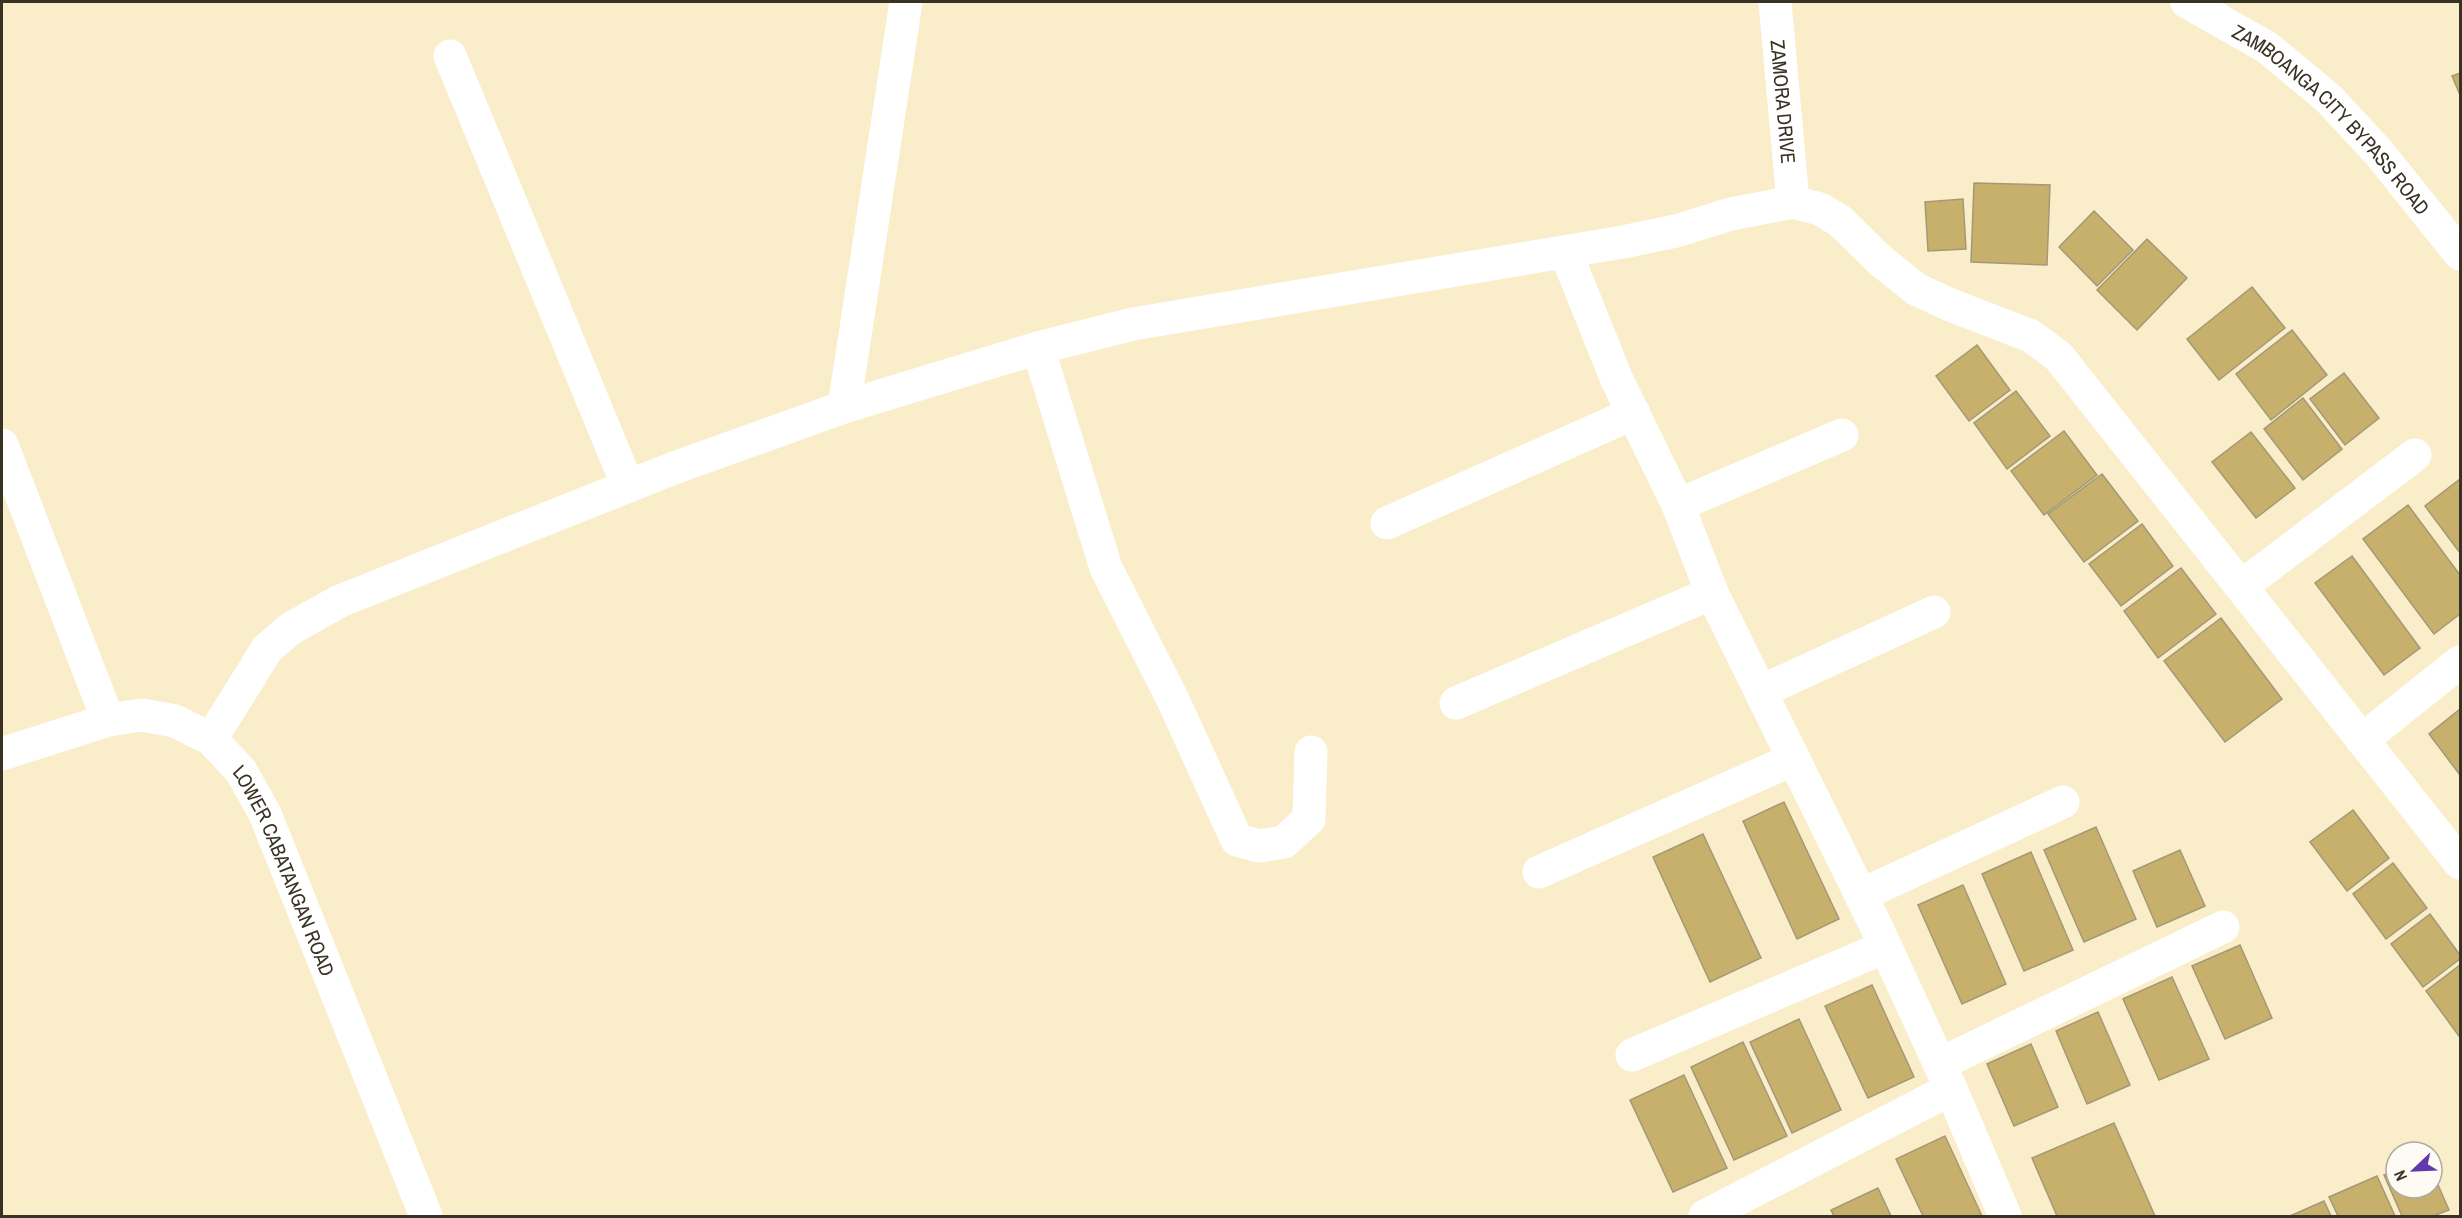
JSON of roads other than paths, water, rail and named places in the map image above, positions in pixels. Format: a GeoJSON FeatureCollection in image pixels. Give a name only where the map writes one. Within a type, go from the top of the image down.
{"type":"FeatureCollection","features":[{"type":"Feature","properties":{"kind":"street"},"geometry":{"type":"LineString","coordinates":[[844,407],[906,2]]}},
{"type":"Feature","properties":{"kind":"street","name":"ZAMORA DRIVE"},"geometry":{"type":"LineString","coordinates":[[1775,2],[1793,202]]}},
{"type":"Feature","properties":{"kind":"street","name":"ZAMBOANGA CITY BYPASS ROAD"},"geometry":{"type":"LineString","coordinates":[[2202,4],[2268,48],[2329,99],[2379,153],[2460,254]]}},
{"type":"Feature","properties":{"kind":"street"},"geometry":{"type":"LineString","coordinates":[[450,56],[628,486]]}},
{"type":"Feature","properties":{"kind":"street"},"geometry":{"type":"LineString","coordinates":[[211,739],[267,649],[290,629],[340,601],[628,486],[844,407],[1038,348],[1133,324],[1566,253],[1676,231],[1731,214],[1793,202],[1820,209],[1840,221],[1858,236],[1881,261],[1916,289],[2031,336],[2059,357],[2460,863]]}},
{"type":"Feature","properties":{"kind":"street"},"geometry":{"type":"LineString","coordinates":[[1566,253],[1617,380],[1678,505],[1712,593],[1861,895],[1945,1077],[2005,1216]]}},
{"type":"Feature","properties":{"kind":"street"},"geometry":{"type":"LineString","coordinates":[[1038,348],[1106,568],[1173,700],[1237,840],[1259,846],[1284,842],[1309,819],[1311,752]]}},
{"type":"Feature","properties":{"kind":"street"},"geometry":{"type":"LineString","coordinates":[[1387,523],[1634,413]]}},
{"type":"Feature","properties":{"kind":"street"},"geometry":{"type":"LineString","coordinates":[[1678,505],[1842,435]]}},
{"type":"Feature","properties":{"kind":"street"},"geometry":{"type":"LineString","coordinates":[[2,445],[108,720]]}},
{"type":"Feature","properties":{"kind":"street"},"geometry":{"type":"LineString","coordinates":[[2242,586],[2415,455]]}},
{"type":"Feature","properties":{"kind":"street"},"geometry":{"type":"LineString","coordinates":[[1456,703],[1712,593]]}},
{"type":"Feature","properties":{"kind":"street"},"geometry":{"type":"LineString","coordinates":[[1762,691],[1934,612]]}},
{"type":"Feature","properties":{"kind":"street"},"geometry":{"type":"LineString","coordinates":[[2361,740],[2460,662]]}},
{"type":"Feature","properties":{"kind":"street","name":"LOWER CABATANGAN ROAD"},"geometry":{"type":"LineString","coordinates":[[2,754],[108,720],[142,715],[175,721],[211,739],[241,771],[266,814],[426,1216]]}},
{"type":"Feature","properties":{"kind":"street"},"geometry":{"type":"LineString","coordinates":[[1539,872],[1794,759]]}},
{"type":"Feature","properties":{"kind":"street"},"geometry":{"type":"LineString","coordinates":[[1861,895],[2063,802]]}},
{"type":"Feature","properties":{"kind":"street"},"geometry":{"type":"LineString","coordinates":[[1705,1216],[1945,1077],[2223,927]]}},
{"type":"Feature","properties":{"kind":"street"},"geometry":{"type":"LineString","coordinates":[[1632,1055],[1885,947]]}}]}
